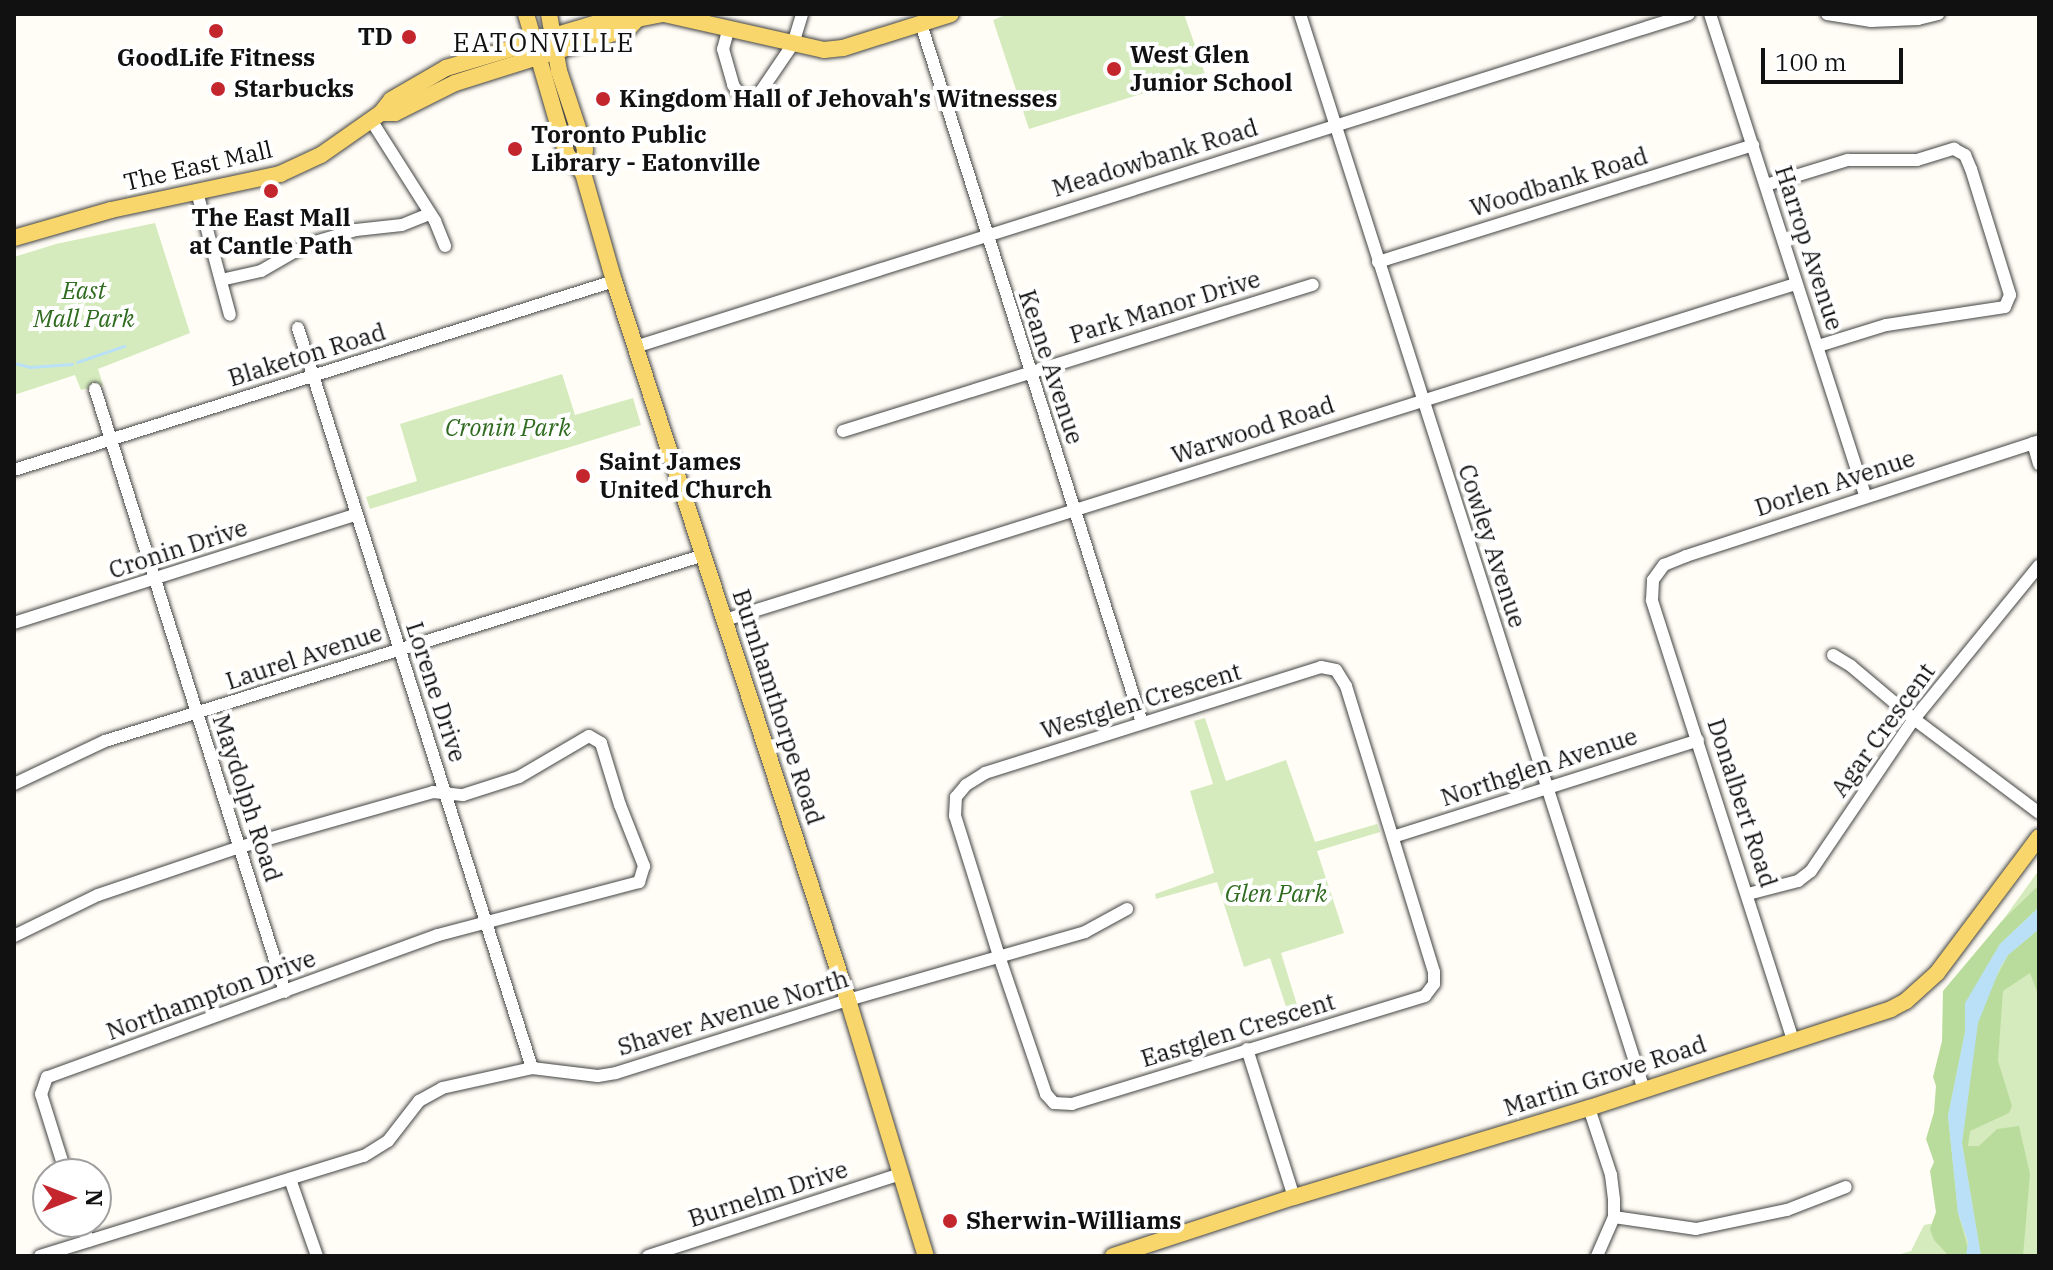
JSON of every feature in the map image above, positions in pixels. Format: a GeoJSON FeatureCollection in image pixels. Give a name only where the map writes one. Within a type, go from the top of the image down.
{"type":"FeatureCollection","features":[{"type":"Feature","properties":{"kind":"main road","name":"Burnhamthorpe Road"},"geometry":{"type":"LineString","coordinates":[[526,14],[567,155],[583,173]]}},
{"type":"Feature","properties":{"kind":"main road","name":"Burnhamthorpe Road"},"geometry":{"type":"LineString","coordinates":[[549,14],[559,71],[585,149],[583,173],[614,281],[848,1000],[926,1256]]}},
{"type":"Feature","properties":{"kind":"main road","name":"The East Mall"},"geometry":{"type":"LineString","coordinates":[[14,238],[111,210],[289,170],[321,155],[376,117],[391,100],[446,68],[533,40],[555,43],[629,28],[637,19],[663,14],[793,44],[833,50],[951,14]]}},
{"type":"Feature","properties":{"kind":"main road","name":"The East Mall"},"geometry":{"type":"LineString","coordinates":[[376,117],[395,113],[455,83],[538,58],[555,43]]}},
{"type":"Feature","properties":{"kind":"main road","name":"Martin Grove Road"},"geometry":{"type":"LineString","coordinates":[[1113,1256],[1294,1197],[1589,1108],[1891,1009],[1923,988],[2039,837]]}},
{"type":"Feature","properties":{"kind":"street"},"geometry":{"type":"LineString","coordinates":[[729,27],[723,53],[736,90],[746,98],[761,91],[793,44],[802,14]]}},
{"type":"Feature","properties":{"kind":"street","name":"Cowley Avenue"},"geometry":{"type":"LineString","coordinates":[[1300,14],[1644,1090]]}},
{"type":"Feature","properties":{"kind":"street","name":"Meadowbank Road"},"geometry":{"type":"LineString","coordinates":[[635,347],[1689,14]]}},
{"type":"Feature","properties":{"kind":"street","name":"Harrop Avenue"},"geometry":{"type":"LineString","coordinates":[[1710,14],[1865,495]]}},
{"type":"Feature","properties":{"kind":"street"},"geometry":{"type":"LineString","coordinates":[[1827,14],[1871,21],[1918,19],[1938,14]]}},
{"type":"Feature","properties":{"kind":"street","name":"Keane Avenue"},"geometry":{"type":"LineString","coordinates":[[921,24],[1142,723]]}},
{"type":"Feature","properties":{"kind":"street"},"geometry":{"type":"LineString","coordinates":[[376,117],[445,246]]}},
{"type":"Feature","properties":{"kind":"street","name":"Woodbank Road"},"geometry":{"type":"LineString","coordinates":[[1378,262],[1753,145]]}},
{"type":"Feature","properties":{"kind":"street"},"geometry":{"type":"LineString","coordinates":[[1766,185],[1848,160],[1917,160],[1954,149],[1965,155],[1971,169],[2010,295],[2005,307],[1886,325],[1818,346]]}},
{"type":"Feature","properties":{"kind":"street"},"geometry":{"type":"LineString","coordinates":[[197,192],[230,315]]}},
{"type":"Feature","properties":{"kind":"street"},"geometry":{"type":"LineString","coordinates":[[221,280],[261,271],[308,244],[356,230],[402,225],[429,214]]}},
{"type":"Feature","properties":{"kind":"street","name":"Blaketon Road"},"geometry":{"type":"LineString","coordinates":[[14,470],[614,281]]}},
{"type":"Feature","properties":{"kind":"street","name":"Warwood Road"},"geometry":{"type":"LineString","coordinates":[[725,620],[1795,284]]}},
{"type":"Feature","properties":{"kind":"street","name":"Park Manor Drive"},"geometry":{"type":"LineString","coordinates":[[843,431],[1313,285]]}},
{"type":"Feature","properties":{"kind":"street","name":"Lorene Drive"},"geometry":{"type":"LineString","coordinates":[[298,328],[532,1068]]}},
{"type":"Feature","properties":{"kind":"street","name":"Maydolph Road"},"geometry":{"type":"LineString","coordinates":[[95,389],[285,992]]}},
{"type":"Feature","properties":{"kind":"street"},"geometry":{"type":"LineString","coordinates":[[2036,442],[2039,464]]}},
{"type":"Feature","properties":{"kind":"street","name":"Dorlen Avenue"},"geometry":{"type":"LineString","coordinates":[[1653,580],[1664,565],[1686,556],[1865,495],[2036,442]]}},
{"type":"Feature","properties":{"kind":"street","name":"Cronin Drive"},"geometry":{"type":"LineString","coordinates":[[14,623],[355,515]]}},
{"type":"Feature","properties":{"kind":"street","name":"Laurel Avenue"},"geometry":{"type":"LineString","coordinates":[[14,784],[105,741],[704,555]]}},
{"type":"Feature","properties":{"kind":"street","name":"Agar Crescent"},"geometry":{"type":"LineString","coordinates":[[1748,894],[1798,881],[1811,871],[1914,719],[2039,566]]}},
{"type":"Feature","properties":{"kind":"street","name":"Donalbert Road"},"geometry":{"type":"LineString","coordinates":[[1653,580],[1652,600],[1793,1040]]}},
{"type":"Feature","properties":{"kind":"street"},"geometry":{"type":"LineString","coordinates":[[1833,655],[2039,813]]}},
{"type":"Feature","properties":{"kind":"street","name":"Westglen Crescent"},"geometry":{"type":"LineString","coordinates":[[999,956],[955,816],[956,797],[966,785],[985,773],[1321,667],[1336,670],[1346,686],[1393,837]]}},
{"type":"Feature","properties":{"kind":"street","name":"Northampton Drive"},"geometry":{"type":"LineString","coordinates":[[61,1158],[41,1094],[41,1086],[47,1077],[487,919],[504,920],[639,882],[645,869],[620,805],[601,743],[595,736],[587,737],[519,777],[463,795],[444,792]]}},
{"type":"Feature","properties":{"kind":"street","name":"Northglen Avenue"},"geometry":{"type":"LineString","coordinates":[[1393,837],[1698,740]]}},
{"type":"Feature","properties":{"kind":"street"},"geometry":{"type":"LineString","coordinates":[[14,936],[98,895],[240,847],[421,795],[444,792]]}},
{"type":"Feature","properties":{"kind":"street","name":"Eastglen Crescent"},"geometry":{"type":"LineString","coordinates":[[999,956],[1046,1094],[1057,1105],[1072,1104],[1425,996],[1434,984],[1434,972],[1393,837]]}},
{"type":"Feature","properties":{"kind":"street","name":"Shaver Avenue North"},"geometry":{"type":"LineString","coordinates":[[40,1256],[375,1151],[388,1141],[419,1101],[442,1088],[532,1068],[598,1076],[616,1073],[848,1000],[1085,932],[1127,909]]}},
{"type":"Feature","properties":{"kind":"street"},"geometry":{"type":"LineString","coordinates":[[1247,1049],[1294,1197]]}},
{"type":"Feature","properties":{"kind":"street"},"geometry":{"type":"LineString","coordinates":[[1589,1108],[1611,1175],[1614,1217],[1597,1256]]}},
{"type":"Feature","properties":{"kind":"street","name":"Burnelm Drive"},"geometry":{"type":"LineString","coordinates":[[648,1256],[901,1174]]}},
{"type":"Feature","properties":{"kind":"street"},"geometry":{"type":"LineString","coordinates":[[290,1179],[317,1256]]}},
{"type":"Feature","properties":{"kind":"street"},"geometry":{"type":"LineString","coordinates":[[1614,1217],[1696,1229],[1787,1210],[1846,1187]]}},
{"type":"Feature","properties":{"kind":"green space","name":"West Glen Junior School"},"geometry":{"type":"Polygon","coordinates":[[[1008,14],[1184,14],[1205,74],[1029,129],[993,20],[1008,14]]]}},
{"type":"Feature","properties":{"kind":"green space","name":"East Mall Park"},"geometry":{"type":"Polygon","coordinates":[[[155,223],[190,333],[98,369],[103,385],[81,390],[75,375],[14,395],[14,257],[56,244],[155,223]]]}},
{"type":"Feature","properties":{"kind":"green space","name":"Cronin Park"},"geometry":{"type":"Polygon","coordinates":[[[562,374],[575,415],[633,398],[641,425],[370,509],[366,497],[417,481],[400,424],[562,374]]]}},
{"type":"Feature","properties":{"kind":"green space","name":"Glen Park"},"geometry":{"type":"Polygon","coordinates":[[[1205,718],[1226,781],[1286,760],[1315,842],[1377,824],[1380,832],[1317,851],[1344,933],[1281,953],[1302,1021],[1292,1025],[1270,958],[1244,967],[1217,882],[1156,899],[1155,894],[1214,873],[1190,791],[1213,784],[1194,721],[1205,718]]]}},
{"type":"Feature","properties":{"kind":"green space"},"geometry":{"type":"Polygon","coordinates":[[[2039,870],[2039,1256],[1894,1256],[1911,1251],[1924,1225],[1941,1222],[1945,1097],[1968,968],[2039,870]]]}},
{"type":"Feature","properties":{"kind":"green space"},"geometry":{"type":"Polygon","coordinates":[[[2039,885],[2039,907],[2000,944],[1967,1001],[1965,1032],[1948,1116],[1958,1213],[1968,1248],[1966,1256],[1949,1256],[1934,1240],[1930,1229],[1936,1212],[1930,1171],[1934,1162],[1926,1139],[1934,1112],[1936,1086],[1933,1077],[1942,1041],[1943,991],[2001,922],[2039,885]]]}},
{"type":"Feature","properties":{"kind":"green space"},"geometry":{"type":"Polygon","coordinates":[[[2039,929],[2039,997],[2030,973],[2003,991],[1998,1061],[2012,1106],[2009,1113],[1970,1131],[1968,1146],[1979,1146],[1997,1129],[2019,1126],[2030,1174],[2023,1256],[1981,1256],[1962,1143],[1977,1023],[2008,955],[2039,929]]]}},
{"type":"Feature","properties":{"kind":"water"},"geometry":{"type":"Polygon","coordinates":[[[2039,907],[2039,929],[2008,955],[1978,1023],[1962,1143],[1981,1256],[1966,1256],[1968,1242],[1958,1213],[1948,1116],[1965,1032],[1965,1003],[2000,944],[2039,907]]]}},
{"type":"Feature","properties":{"kind":"waterway"},"geometry":{"type":"LineString","coordinates":[[77,362],[124,346]]}},
{"type":"Feature","properties":{"kind":"waterway"},"geometry":{"type":"LineString","coordinates":[[14,363],[30,367],[72,364]]}},
{"type":"Feature","properties":{"kind":"place","name":"GoodLife Fitness"},"geometry":{"type":"Point","coordinates":[216,31]}},
{"type":"Feature","properties":{"kind":"place","name":"TD"},"geometry":{"type":"Point","coordinates":[409,37]}},
{"type":"Feature","properties":{"kind":"place","name":"West Glen Junior School"},"geometry":{"type":"Point","coordinates":[1114,69]}},
{"type":"Feature","properties":{"kind":"place","name":"Starbucks"},"geometry":{"type":"Point","coordinates":[218,89]}},
{"type":"Feature","properties":{"kind":"place","name":"Kingdom Hall of Jehovah's Witnesses"},"geometry":{"type":"Point","coordinates":[603,99]}},
{"type":"Feature","properties":{"kind":"place","name":"Toronto Public Library - Eatonville"},"geometry":{"type":"Point","coordinates":[515,149]}},
{"type":"Feature","properties":{"kind":"place","name":"The East Mall at Cantle Path"},"geometry":{"type":"Point","coordinates":[271,191]}},
{"type":"Feature","properties":{"kind":"place","name":"Saint James United Church"},"geometry":{"type":"Point","coordinates":[583,476]}},
{"type":"Feature","properties":{"kind":"place","name":"Sherwin-Williams"},"geometry":{"type":"Point","coordinates":[950,1221]}},
{"type":"Feature","properties":{"kind":"district","name":"EATONVILLE"},"geometry":{"type":"Point","coordinates":[544,43]}}]}
